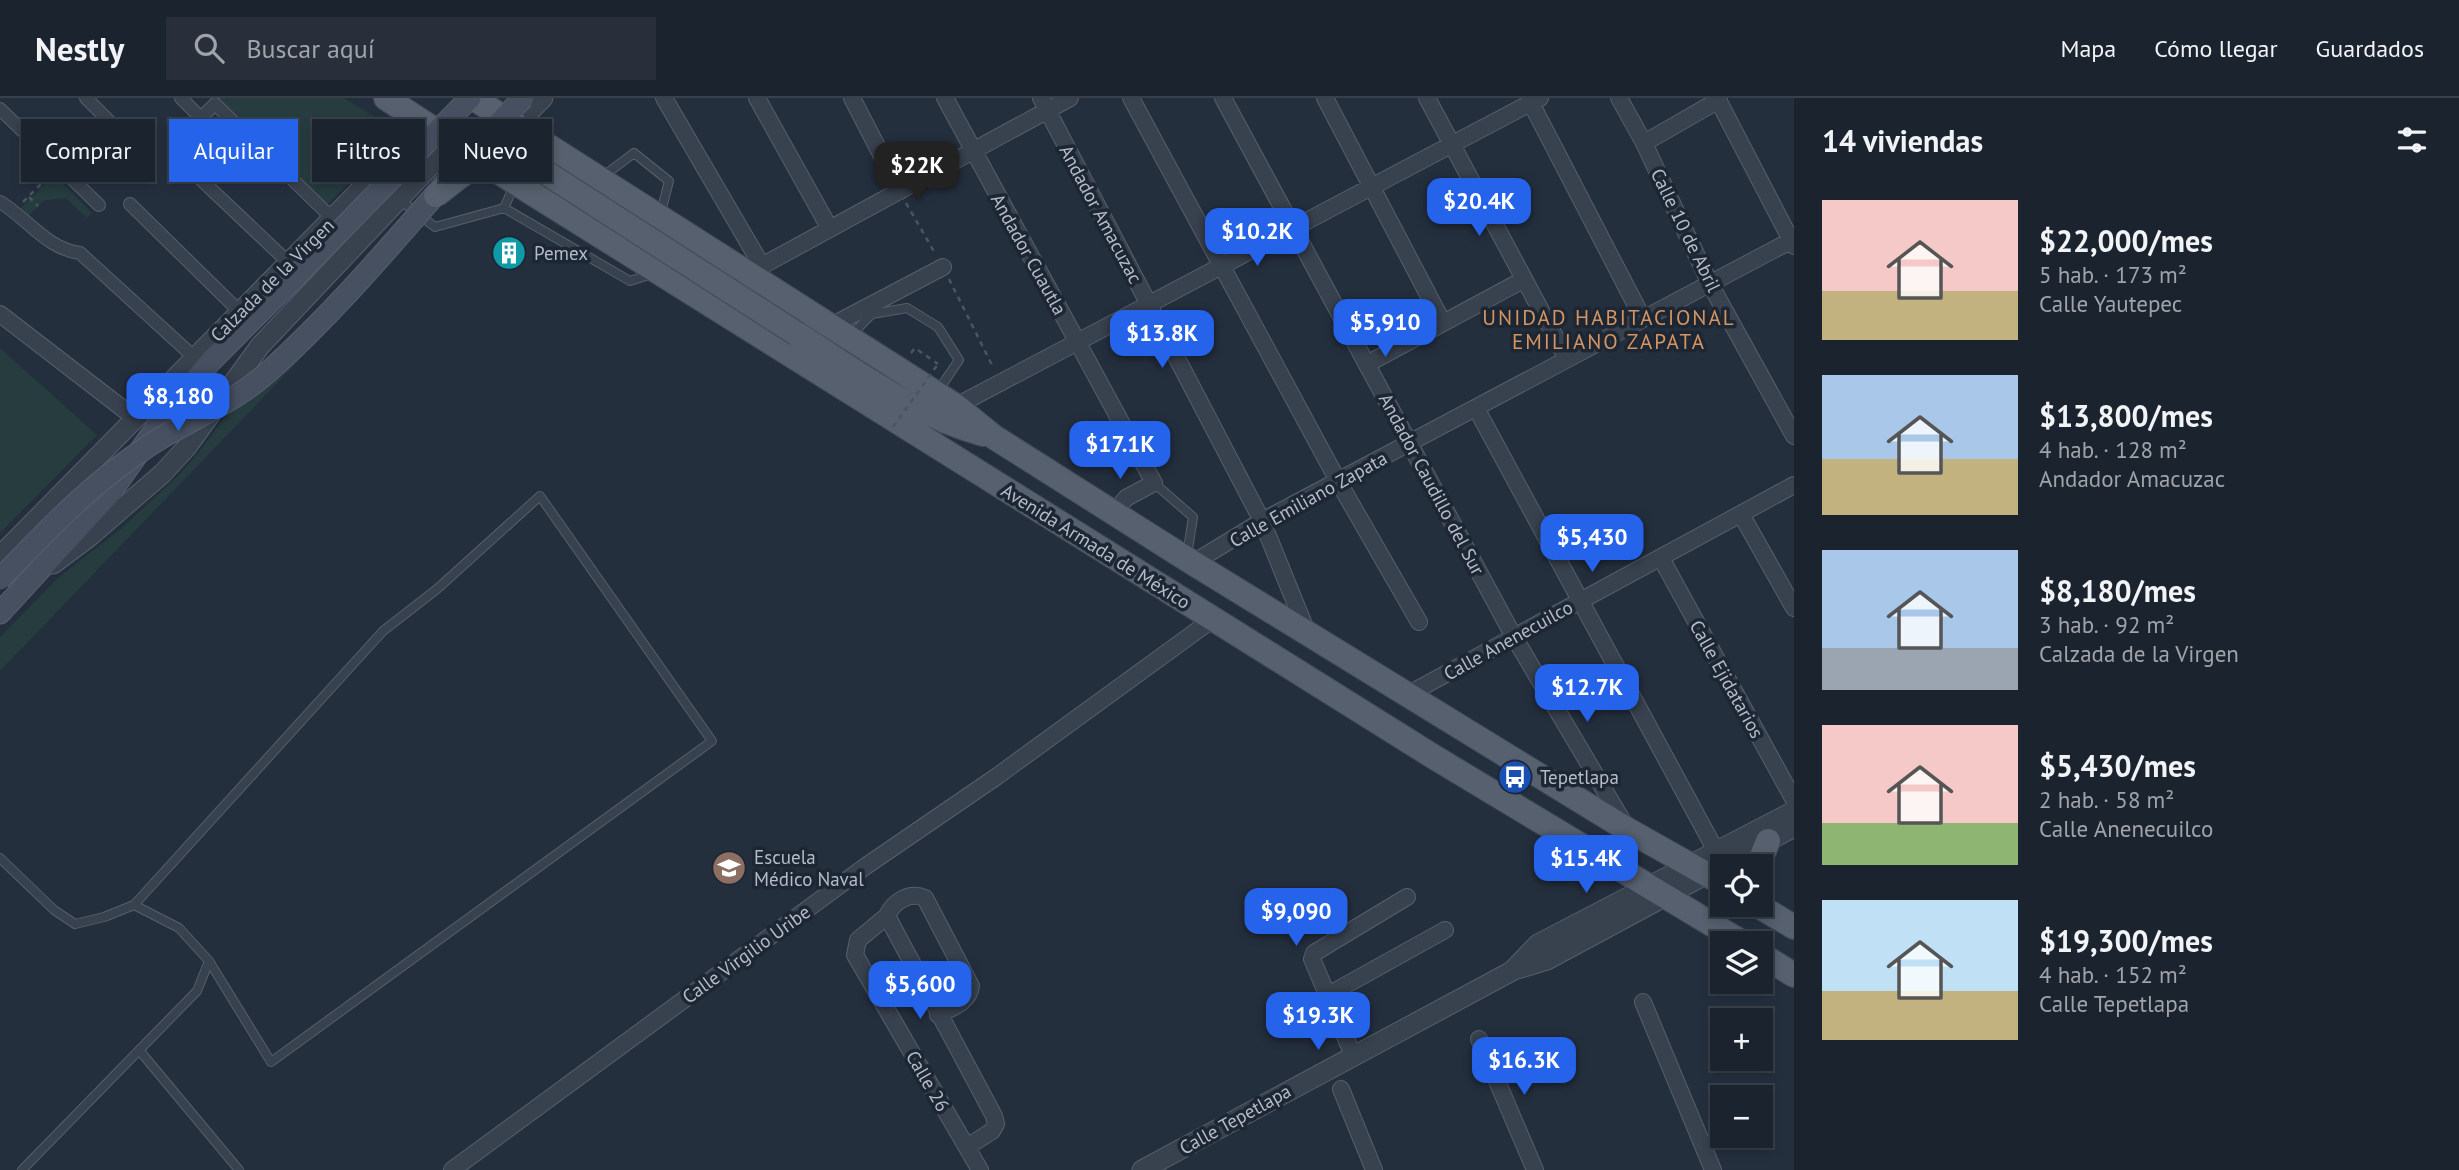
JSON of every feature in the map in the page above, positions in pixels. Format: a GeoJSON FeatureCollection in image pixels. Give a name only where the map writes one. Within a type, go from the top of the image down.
{"type":"FeatureCollection","features":[{"type":"Feature","properties":{"kind":"main road","name":"Avenida Armada de México"},"geometry":{"type":"LineString","coordinates":[[386,98],[418,119]]}},
{"type":"Feature","properties":{"kind":"main road"},"geometry":{"type":"LineString","coordinates":[[0,579],[101,479],[151,444],[220,407],[264,376],[369,271],[476,147],[523,98]]}},
{"type":"Feature","properties":{"kind":"main road","name":"Avenida Armada de México"},"geometry":{"type":"LineString","coordinates":[[480,100],[506,119]]}},
{"type":"Feature","properties":{"kind":"main road","name":"Calzada de la Virgen"},"geometry":{"type":"LineString","coordinates":[[0,613],[111,492],[158,425],[293,270],[480,100]]}},
{"type":"Feature","properties":{"kind":"main road","name":"Avenida Armada de México"},"geometry":{"type":"LineString","coordinates":[[425,124],[439,133]]}},
{"type":"Feature","properties":{"kind":"main road","name":"Avenida Armada de México"},"geometry":{"type":"LineString","coordinates":[[552,150],[659,218],[754,270],[839,333],[946,400],[994,437],[1190,561],[1628,830],[1709,868]]}},
{"type":"Feature","properties":{"kind":"main road"},"geometry":{"type":"LineString","coordinates":[[436,195],[467,170],[498,157],[514,158],[537,167],[898,399],[963,428],[994,437]]}},
{"type":"Feature","properties":{"kind":"main road","name":"Avenida Armada de México"},"geometry":{"type":"LineString","coordinates":[[516,183],[1213,619],[1723,931]]}},
{"type":"Feature","properties":{"kind":"main road"},"geometry":{"type":"LineString","coordinates":[[1763,854],[1768,841]]}},
{"type":"Feature","properties":{"kind":"main road"},"geometry":{"type":"LineString","coordinates":[[1773,904],[1788,924]]}},
{"type":"Feature","properties":{"kind":"main road"},"geometry":{"type":"LineString","coordinates":[[1773,915],[1788,924]]}},
{"type":"Feature","properties":{"kind":"main road"},"geometry":{"type":"LineString","coordinates":[[1773,964],[1792,979]]}},
{"type":"Feature","properties":{"kind":"street"},"geometry":{"type":"LineString","coordinates":[[86,98],[107,119]]}},
{"type":"Feature","properties":{"kind":"street"},"geometry":{"type":"LineString","coordinates":[[181,98],[201,118],[215,104],[332,219]]}},
{"type":"Feature","properties":{"kind":"street"},"geometry":{"type":"LineString","coordinates":[[522,119],[544,98]]}},
{"type":"Feature","properties":{"kind":"street"},"geometry":{"type":"LineString","coordinates":[[664,98],[754,270],[973,151],[1044,104],[1070,98]]}},
{"type":"Feature","properties":{"kind":"street"},"geometry":{"type":"LineString","coordinates":[[757,98],[830,229]]}},
{"type":"Feature","properties":{"kind":"street"},"geometry":{"type":"LineString","coordinates":[[852,98],[900,191]]}},
{"type":"Feature","properties":{"kind":"street","name":"Andador Cuautla"},"geometry":{"type":"LineString","coordinates":[[945,98],[1154,483]]}},
{"type":"Feature","properties":{"kind":"street"},"geometry":{"type":"LineString","coordinates":[[1131,98],[1338,481],[1419,622]]}},
{"type":"Feature","properties":{"kind":"street","name":"Andador Caudillo del Sur"},"geometry":{"type":"LineString","coordinates":[[1223,98],[1514,637],[1628,830]]}},
{"type":"Feature","properties":{"kind":"street"},"geometry":{"type":"LineString","coordinates":[[1325,98],[1443,323]]}},
{"type":"Feature","properties":{"kind":"street"},"geometry":{"type":"LineString","coordinates":[[1427,98],[1450,146],[1567,359]]}},
{"type":"Feature","properties":{"kind":"street","name":"Calle 10 de Abril"},"geometry":{"type":"LineString","coordinates":[[1619,98],[1644,143],[1710,284],[1794,436]]}},
{"type":"Feature","properties":{"kind":"street"},"geometry":{"type":"LineString","coordinates":[[1644,143],[1718,99],[1793,242]]}},
{"type":"Feature","properties":{"kind":"street"},"geometry":{"type":"LineString","coordinates":[[946,400],[1001,382],[1535,100],[1643,319]]}},
{"type":"Feature","properties":{"kind":"street","name":"Andador Amacuzac"},"geometry":{"type":"LineString","coordinates":[[1044,104],[1262,522],[1307,632]]}},
{"type":"Feature","properties":{"kind":"street"},"geometry":{"type":"LineString","coordinates":[[0,109],[21,130]]}},
{"type":"Feature","properties":{"kind":"street"},"geometry":{"type":"LineString","coordinates":[[40,572],[89,537],[162,474],[186,448],[260,346],[439,157]]}},
{"type":"Feature","properties":{"kind":"street"},"geometry":{"type":"LineString","coordinates":[[75,182],[99,205]]}},
{"type":"Feature","properties":{"kind":"street"},"geometry":{"type":"LineString","coordinates":[[203,182],[293,270]]}},
{"type":"Feature","properties":{"kind":"street","name":"Calzada de la Virgen"},"geometry":{"type":"LineString","coordinates":[[0,556],[240,313],[293,270],[332,219],[368,182]]}},
{"type":"Feature","properties":{"kind":"street"},"geometry":{"type":"LineString","coordinates":[[0,202],[15,211],[59,250],[80,253],[195,358]]}},
{"type":"Feature","properties":{"kind":"street"},"geometry":{"type":"LineString","coordinates":[[130,205],[240,313]]}},
{"type":"Feature","properties":{"kind":"street","name":"Calle Emiliano Zapata"},"geometry":{"type":"LineString","coordinates":[[1190,561],[1567,359],[1793,242]]}},
{"type":"Feature","properties":{"kind":"street"},"geometry":{"type":"LineString","coordinates":[[839,333],[943,267]]}},
{"type":"Feature","properties":{"kind":"street"},"geometry":{"type":"LineString","coordinates":[[1367,364],[1523,280]]}},
{"type":"Feature","properties":{"kind":"street"},"geometry":{"type":"LineString","coordinates":[[0,313],[135,418]]}},
{"type":"Feature","properties":{"kind":"street"},"geometry":{"type":"LineString","coordinates":[[1476,408],[1581,601],[1709,868]]}},
{"type":"Feature","properties":{"kind":"street"},"geometry":{"type":"LineString","coordinates":[[1114,513],[1126,498],[1154,483]]}},
{"type":"Feature","properties":{"kind":"street","name":"Calle Anenecuilco"},"geometry":{"type":"LineString","coordinates":[[1407,695],[1794,485]]}},
{"type":"Feature","properties":{"kind":"street"},"geometry":{"type":"LineString","coordinates":[[1741,514],[1794,608]]}},
{"type":"Feature","properties":{"kind":"street","name":"Calle Ejidatarios"},"geometry":{"type":"LineString","coordinates":[[1661,558],[1794,800]]}},
{"type":"Feature","properties":{"kind":"street","name":"Calle Virgilio Uribe"},"geometry":{"type":"LineString","coordinates":[[452,1170],[866,866],[996,777],[1213,619]]}},
{"type":"Feature","properties":{"kind":"street","name":"Calle Tepetlapa"},"geometry":{"type":"LineString","coordinates":[[1709,868],[1794,811]]}},
{"type":"Feature","properties":{"kind":"street","name":"Calle Tepetlapa"},"geometry":{"type":"LineString","coordinates":[[1142,1170],[1514,970],[1546,960],[1656,891],[1794,827]]}},
{"type":"Feature","properties":{"kind":"street"},"geometry":{"type":"LineString","coordinates":[[938,1015],[970,995],[968,976],[925,898],[910,895],[891,906],[887,916],[938,1015],[994,1116],[996,1125],[992,1131],[967,1147]]}},
{"type":"Feature","properties":{"kind":"street"},"geometry":{"type":"LineString","coordinates":[[1353,1055],[1312,959],[1314,953],[1407,897]]}},
{"type":"Feature","properties":{"kind":"street","name":"Calle 26"},"geometry":{"type":"LineString","coordinates":[[887,916],[858,940],[855,955],[980,1170]]}},
{"type":"Feature","properties":{"kind":"street"},"geometry":{"type":"LineString","coordinates":[[1328,995],[1445,930]]}},
{"type":"Feature","properties":{"kind":"street"},"geometry":{"type":"LineString","coordinates":[[1643,1002],[1713,1170]]}},
{"type":"Feature","properties":{"kind":"street"},"geometry":{"type":"LineString","coordinates":[[1479,1038],[1535,1170]]}},
{"type":"Feature","properties":{"kind":"street"},"geometry":{"type":"LineString","coordinates":[[1341,1089],[1374,1170]]}},
{"type":"Feature","properties":{"kind":"lane"},"geometry":{"type":"LineString","coordinates":[[599,180],[634,153],[669,181],[659,218]]}},
{"type":"Feature","properties":{"kind":"lane"},"geometry":{"type":"LineString","coordinates":[[384,182],[435,227],[504,208],[630,281],[658,272]]}},
{"type":"Feature","properties":{"kind":"lane"},"geometry":{"type":"LineString","coordinates":[[504,208],[516,183]]}},
{"type":"Feature","properties":{"kind":"lane"},"geometry":{"type":"LineString","coordinates":[[839,333],[872,314],[907,308],[938,327],[959,360],[946,400]]}},
{"type":"Feature","properties":{"kind":"lane","name":"Andador Cuautla"},"geometry":{"type":"LineString","coordinates":[[1154,483],[1193,517],[1190,561]]}},
{"type":"Feature","properties":{"kind":"lane"},"geometry":{"type":"LineString","coordinates":[[0,858],[54,910],[75,924],[104,918],[135,905],[383,631],[437,589],[540,496],[712,741],[271,1062],[209,961],[178,928],[135,905]]}},
{"type":"Feature","properties":{"kind":"lane"},"geometry":{"type":"LineString","coordinates":[[22,1170],[197,991],[209,961]]}},
{"type":"Feature","properties":{"kind":"lane"},"geometry":{"type":"LineString","coordinates":[[139,1050],[239,1170]]}},
{"type":"Feature","properties":{"kind":"path"},"geometry":{"type":"LineString","coordinates":[[15,211],[43,182]]}},
{"type":"Feature","properties":{"kind":"path"},"geometry":{"type":"LineString","coordinates":[[900,191],[943,267],[1001,382]]}},
{"type":"Feature","properties":{"kind":"path"},"geometry":{"type":"LineString","coordinates":[[29,197],[38,206]]}},
{"type":"Feature","properties":{"kind":"path"},"geometry":{"type":"LineString","coordinates":[[893,426],[938,364],[915,348]]}},
{"type":"Feature","properties":{"kind":"green space"},"geometry":{"type":"Polygon","coordinates":[[[213,98],[344,98],[378,119],[312,119],[312,182],[350,182],[324,208],[298,182],[298,119],[234,119],[213,98]]]}},
{"type":"Feature","properties":{"kind":"green space"},"geometry":{"type":"Polygon","coordinates":[[[47,182],[61,182],[92,213],[87,218],[66,198],[45,200],[26,218],[19,210],[47,182]]]}},
{"type":"Feature","properties":{"kind":"green space"},"geometry":{"type":"Polygon","coordinates":[[[342,283],[358,299],[0,671],[0,637],[58,578],[123,527],[180,474],[267,359],[342,283]]]}},
{"type":"Feature","properties":{"kind":"green space"},"geometry":{"type":"Polygon","coordinates":[[[0,348],[97,435],[0,533],[0,348]]]}},
{"type":"Feature","properties":{"kind":"place","name":"Pemex"},"geometry":{"type":"Point","coordinates":[509,253]}},
{"type":"Feature","properties":{"kind":"place","name":"Tepetlapa"},"geometry":{"type":"Point","coordinates":[1515,777]}},
{"type":"Feature","properties":{"kind":"place","name":"Escuela Médico Naval"},"geometry":{"type":"Point","coordinates":[729,868]}},
{"type":"Feature","properties":{"kind":"district","name":"UNIDAD HABITACIONAL EMILIANO ZAPATA"},"geometry":{"type":"Point","coordinates":[1609,330]}}]}
